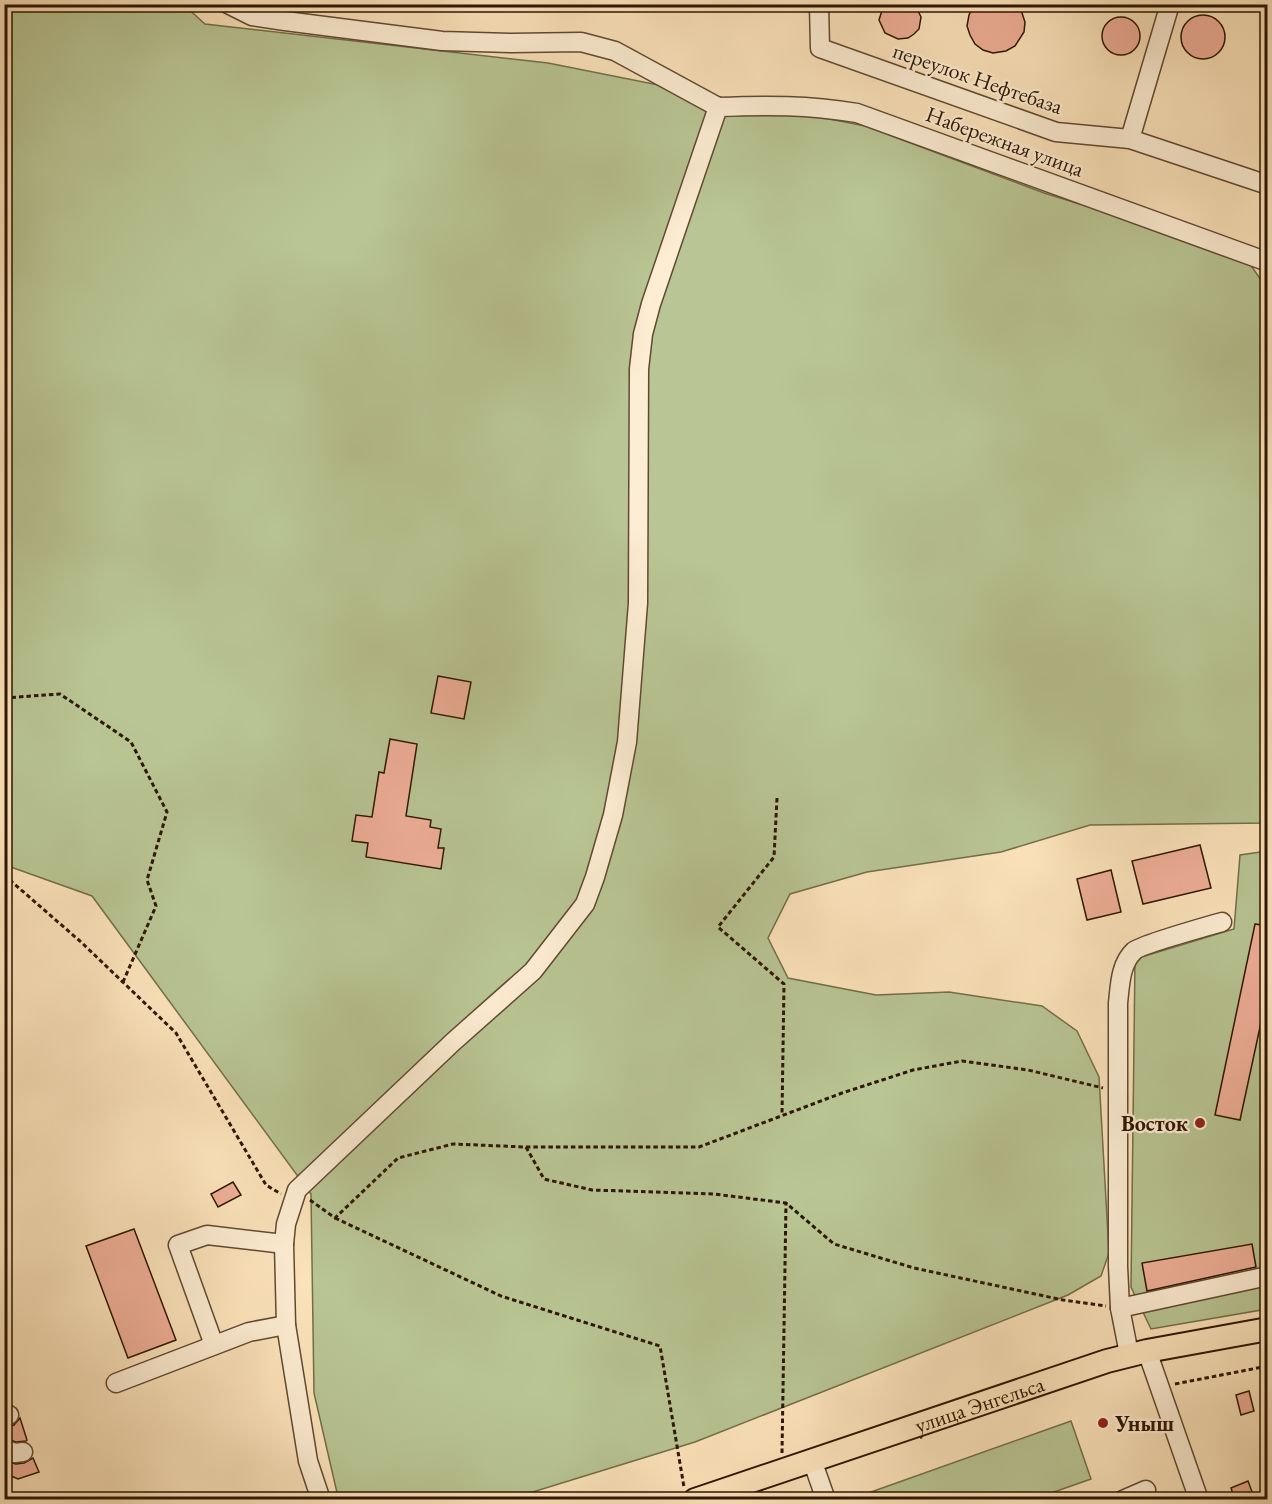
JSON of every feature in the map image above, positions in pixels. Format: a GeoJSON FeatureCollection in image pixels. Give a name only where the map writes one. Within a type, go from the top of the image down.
{"type":"FeatureCollection","features":[{"type":"Feature","properties":{"kind":"main road","name":"улица Энгельса"},"geometry":{"type":"LineString","coordinates":[[690,1494],[740,1493],[782,1470],[1029,1386],[1138,1352],[1268,1329]]}},
{"type":"Feature","properties":{"kind":"street"},"geometry":{"type":"LineString","coordinates":[[228,4],[252,16],[287,13],[442,41],[581,42],[615,51],[718,107],[651,304],[644,334],[639,369],[638,603],[627,742],[613,815],[585,904],[533,971],[453,1042],[294,1195],[286,1224],[284,1245],[286,1325],[308,1461],[321,1500]]}},
{"type":"Feature","properties":{"kind":"street","name":"переулок Нефтебаза"},"geometry":{"type":"LineString","coordinates":[[819,4],[820,48],[1056,132],[1130,139],[1268,186]]}},
{"type":"Feature","properties":{"kind":"street"},"geometry":{"type":"LineString","coordinates":[[1130,139],[1170,4]]}},
{"type":"Feature","properties":{"kind":"street","name":"Набережная улица"},"geometry":{"type":"LineString","coordinates":[[718,107],[779,105],[818,107],[857,113],[1268,262]]}},
{"type":"Feature","properties":{"kind":"street"},"geometry":{"type":"LineString","coordinates":[[1199,1500],[1160,1387],[1138,1352],[1120,1308],[1118,1003],[1121,977],[1126,962],[1135,949],[1222,922]]}},
{"type":"Feature","properties":{"kind":"street"},"geometry":{"type":"LineString","coordinates":[[214,1346],[178,1245],[207,1235],[284,1245]]}},
{"type":"Feature","properties":{"kind":"street"},"geometry":{"type":"LineString","coordinates":[[1120,1308],[1268,1276]]}},
{"type":"Feature","properties":{"kind":"street"},"geometry":{"type":"LineString","coordinates":[[117,1383],[249,1332],[286,1325]]}},
{"type":"Feature","properties":{"kind":"street"},"geometry":{"type":"LineString","coordinates":[[4,1449],[15,1454],[23,1452]]}},
{"type":"Feature","properties":{"kind":"street"},"geometry":{"type":"LineString","coordinates":[[812,1460],[826,1500]]}},
{"type":"Feature","properties":{"kind":"street"},"geometry":{"type":"LineString","coordinates":[[1123,1500],[1146,1490]]}},
{"type":"Feature","properties":{"kind":"path"},"geometry":{"type":"LineString","coordinates":[[4,698],[60,694],[130,742],[167,812],[147,880],[156,906],[123,982]]}},
{"type":"Feature","properties":{"kind":"path"},"geometry":{"type":"LineString","coordinates":[[777,798],[774,857],[718,927],[784,984],[782,1115]]}},
{"type":"Feature","properties":{"kind":"path"},"geometry":{"type":"LineString","coordinates":[[4,875],[81,942],[176,1033],[266,1185],[294,1195],[335,1218],[501,1296],[660,1346],[690,1494]]}},
{"type":"Feature","properties":{"kind":"path"},"geometry":{"type":"LineString","coordinates":[[335,1218],[398,1158],[453,1144],[525,1147],[699,1147],[842,1093],[913,1070],[962,1061],[1028,1070],[1118,1091]]}},
{"type":"Feature","properties":{"kind":"path"},"geometry":{"type":"LineString","coordinates":[[525,1147],[544,1179],[592,1190],[714,1194],[786,1203],[834,1245],[914,1268],[1063,1300],[1120,1308]]}},
{"type":"Feature","properties":{"kind":"path"},"geometry":{"type":"LineString","coordinates":[[782,1470],[786,1203]]}},
{"type":"Feature","properties":{"kind":"path"},"geometry":{"type":"LineString","coordinates":[[1160,1387],[1268,1366]]}},
{"type":"Feature","properties":{"kind":"green space"},"geometry":{"type":"Polygon","coordinates":[[[4,5],[184,5],[205,24],[548,63],[865,126],[1044,193],[1243,254],[1268,290],[1267,823],[1090,825],[1001,852],[867,872],[790,894],[768,938],[788,978],[876,995],[949,992],[1042,1006],[1077,1031],[1099,1077],[1109,1253],[1101,1276],[1068,1295],[695,1442],[510,1499],[342,1500],[338,1497],[314,1393],[311,1194],[92,896],[5,865],[4,5]]]}},
{"type":"Feature","properties":{"kind":"green space","name":"Восток"},"geometry":{"type":"Polygon","coordinates":[[[1267,851],[1267,1309],[1151,1329],[1131,1287],[1135,959],[1234,929],[1240,855],[1267,851]]]}},
{"type":"Feature","properties":{"kind":"green space"},"geometry":{"type":"Polygon","coordinates":[[[1071,1421],[1091,1479],[1034,1499],[873,1499],[871,1492],[1071,1421]]]}},
{"type":"Feature","properties":{"kind":"building"},"geometry":{"type":"Polygon","coordinates":[[[884,4],[915,4],[921,17],[919,29],[908,38],[898,39],[885,33],[879,20],[884,4]]]}},
{"type":"Feature","properties":{"kind":"building"},"geometry":{"type":"Polygon","coordinates":[[[975,4],[1017,4],[1025,22],[1024,32],[1015,46],[1006,51],[993,53],[975,44],[967,26],[969,15],[975,4]]]}},
{"type":"Feature","properties":{"kind":"building"},"geometry":{"type":"Polygon","coordinates":[[[1203,15],[1219,21],[1225,37],[1219,53],[1203,59],[1187,53],[1181,37],[1187,21],[1203,15]]]}},
{"type":"Feature","properties":{"kind":"building"},"geometry":{"type":"Polygon","coordinates":[[[1121,17],[1134,23],[1140,36],[1134,49],[1121,55],[1108,49],[1102,36],[1108,23],[1121,17]]]}},
{"type":"Feature","properties":{"kind":"building"},"geometry":{"type":"Polygon","coordinates":[[[438,676],[471,682],[464,719],[431,713],[438,676]]]}},
{"type":"Feature","properties":{"kind":"building"},"geometry":{"type":"Polygon","coordinates":[[[390,739],[417,744],[406,816],[431,820],[430,827],[441,829],[438,848],[444,848],[441,869],[366,857],[368,843],[352,841],[356,815],[372,817],[379,772],[384,773],[390,739]]]}},
{"type":"Feature","properties":{"kind":"building"},"geometry":{"type":"Polygon","coordinates":[[[1200,845],[1211,888],[1143,904],[1132,861],[1200,845]]]}},
{"type":"Feature","properties":{"kind":"building"},"geometry":{"type":"Polygon","coordinates":[[[1111,870],[1121,912],[1087,920],[1077,879],[1111,870]]]}},
{"type":"Feature","properties":{"kind":"building"},"geometry":{"type":"Polygon","coordinates":[[[1255,924],[1268,926],[1268,990],[1240,1120],[1215,1115],[1255,924]]]}},
{"type":"Feature","properties":{"kind":"building"},"geometry":{"type":"Polygon","coordinates":[[[233,1182],[241,1195],[218,1207],[211,1194],[233,1182]]]}},
{"type":"Feature","properties":{"kind":"building"},"geometry":{"type":"Polygon","coordinates":[[[134,1229],[176,1340],[128,1358],[86,1246],[134,1229]]]}},
{"type":"Feature","properties":{"kind":"building"},"geometry":{"type":"Polygon","coordinates":[[[1252,1244],[1256,1267],[1147,1291],[1142,1263],[1252,1244]]]}},
{"type":"Feature","properties":{"kind":"building"},"geometry":{"type":"Polygon","coordinates":[[[1249,1391],[1254,1411],[1241,1415],[1236,1395],[1249,1391]]]}},
{"type":"Feature","properties":{"kind":"building"},"geometry":{"type":"Polygon","coordinates":[[[20,1418],[27,1440],[16,1442],[4,1438],[4,1428],[14,1425],[20,1418]]]}},
{"type":"Feature","properties":{"kind":"building"},"geometry":{"type":"Polygon","coordinates":[[[33,1458],[39,1472],[18,1479],[4,1473],[4,1461],[16,1464],[33,1458]]]}},
{"type":"Feature","properties":{"kind":"building"},"geometry":{"type":"Polygon","coordinates":[[[1248,1481],[1255,1500],[1235,1500],[1231,1488],[1248,1481]]]}},
{"type":"Feature","properties":{"kind":"place","name":"Восток"},"geometry":{"type":"Point","coordinates":[1200,1123]}},
{"type":"Feature","properties":{"kind":"place","name":"Уныш"},"geometry":{"type":"Point","coordinates":[1103,1423]}}]}
